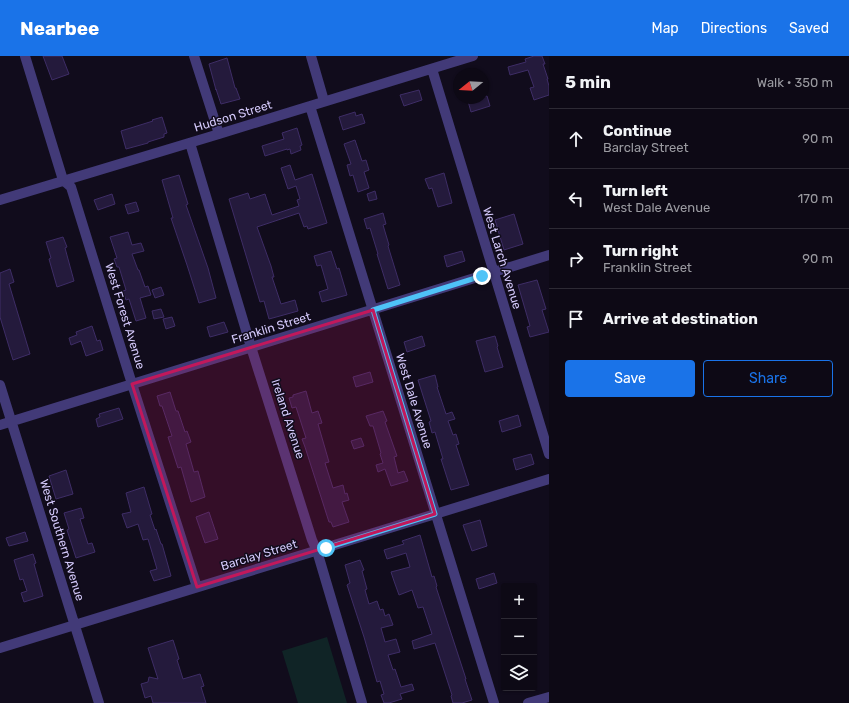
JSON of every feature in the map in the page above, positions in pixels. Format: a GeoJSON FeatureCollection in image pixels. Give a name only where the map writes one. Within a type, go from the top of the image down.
{"type":"FeatureCollection","features":[{"type":"Feature","properties":{"kind":"street","name":"West Forest Avenue"},"geometry":{"type":"LineString","coordinates":[[24,56],[63,180],[71,187],[197,587]]}},
{"type":"Feature","properties":{"kind":"street"},"geometry":{"type":"LineString","coordinates":[[194,56],[219,134]]}},
{"type":"Feature","properties":{"kind":"street"},"geometry":{"type":"LineString","coordinates":[[311,56],[323,98]]}},
{"type":"Feature","properties":{"kind":"street","name":"Hudson Street"},"geometry":{"type":"LineString","coordinates":[[0,200],[310,106],[323,98],[432,69],[473,56]]}},
{"type":"Feature","properties":{"kind":"street","name":"West Larch Avenue"},"geometry":{"type":"LineString","coordinates":[[432,69],[549,454]]}},
{"type":"Feature","properties":{"kind":"street","name":"West Dale Avenue"},"geometry":{"type":"LineString","coordinates":[[310,106],[494,703]]}},
{"type":"Feature","properties":{"kind":"street","name":"Ireland Avenue"},"geometry":{"type":"LineString","coordinates":[[190,143],[251,347],[312,540],[317,551],[362,703]]}},
{"type":"Feature","properties":{"kind":"street","name":"Franklin Street"},"geometry":{"type":"LineString","coordinates":[[0,424],[549,255]]}},
{"type":"Feature","properties":{"kind":"street","name":"West Southern Avenue"},"geometry":{"type":"LineString","coordinates":[[0,386],[99,703]]}},
{"type":"Feature","properties":{"kind":"street","name":"Barclay Street"},"geometry":{"type":"LineString","coordinates":[[0,648],[549,479]]}},
{"type":"Feature","properties":{"kind":"street"},"geometry":{"type":"LineString","coordinates":[[528,703],[549,697]]}},
{"type":"Feature","properties":{"kind":"highlighted area"},"geometry":{"type":"Polygon","coordinates":[[[373,310],[435,514],[197,587],[132,384],[373,310]]]}},
{"type":"Feature","properties":{"kind":"green space"},"geometry":{"type":"Polygon","coordinates":[[[327,637],[347,703],[298,703],[282,651],[327,637]]]}},
{"type":"Feature","properties":{"kind":"building"},"geometry":{"type":"Polygon","coordinates":[[[43,56],[62,56],[69,74],[52,80],[43,56]]]}},
{"type":"Feature","properties":{"kind":"building"},"geometry":{"type":"Polygon","coordinates":[[[534,56],[542,56],[548,79],[549,95],[534,100],[530,88],[534,87],[528,70],[510,75],[508,67],[526,62],[525,59],[534,56]]]}},
{"type":"Feature","properties":{"kind":"building"},"geometry":{"type":"Polygon","coordinates":[[[227,58],[235,88],[240,99],[221,104],[209,64],[227,58]]]}},
{"type":"Feature","properties":{"kind":"building"},"geometry":{"type":"Polygon","coordinates":[[[419,90],[422,100],[404,106],[400,95],[419,90]]]}},
{"type":"Feature","properties":{"kind":"building"},"geometry":{"type":"Polygon","coordinates":[[[489,103],[490,106],[471,112],[469,104],[489,104],[489,103]]]}},
{"type":"Feature","properties":{"kind":"building"},"geometry":{"type":"Polygon","coordinates":[[[355,112],[356,116],[362,114],[365,123],[343,130],[339,117],[355,112]]]}},
{"type":"Feature","properties":{"kind":"building"},"geometry":{"type":"Polygon","coordinates":[[[162,117],[167,133],[164,134],[164,137],[126,149],[121,131],[162,117]]]}},
{"type":"Feature","properties":{"kind":"building"},"geometry":{"type":"Polygon","coordinates":[[[297,128],[302,145],[300,146],[301,150],[291,154],[290,149],[287,149],[265,156],[262,146],[284,139],[282,133],[297,128]]]}},
{"type":"Feature","properties":{"kind":"building"},"geometry":{"type":"Polygon","coordinates":[[[355,140],[362,161],[366,160],[369,170],[364,172],[369,188],[358,192],[353,175],[350,176],[347,165],[351,164],[344,144],[355,140]]]}},
{"type":"Feature","properties":{"kind":"building"},"geometry":{"type":"Polygon","coordinates":[[[290,165],[295,180],[312,174],[327,223],[308,229],[307,226],[304,227],[299,213],[257,227],[271,266],[274,277],[272,277],[281,304],[295,300],[298,311],[269,319],[264,301],[260,302],[229,199],[248,193],[250,199],[265,194],[272,215],[299,206],[297,200],[300,199],[296,186],[288,189],[281,168],[290,165]]]}},
{"type":"Feature","properties":{"kind":"building"},"geometry":{"type":"Polygon","coordinates":[[[444,173],[452,203],[438,207],[432,188],[429,189],[425,179],[444,173]]]}},
{"type":"Feature","properties":{"kind":"building"},"geometry":{"type":"Polygon","coordinates":[[[179,175],[188,204],[186,205],[208,268],[216,298],[199,303],[171,218],[173,218],[162,180],[179,175]]]}},
{"type":"Feature","properties":{"kind":"building"},"geometry":{"type":"Polygon","coordinates":[[[375,191],[377,199],[369,201],[367,194],[375,191]]]}},
{"type":"Feature","properties":{"kind":"building"},"geometry":{"type":"Polygon","coordinates":[[[112,194],[115,204],[98,210],[94,200],[112,194]]]}},
{"type":"Feature","properties":{"kind":"building"},"geometry":{"type":"Polygon","coordinates":[[[136,202],[139,211],[128,214],[125,205],[136,202]]]}},
{"type":"Feature","properties":{"kind":"building"},"geometry":{"type":"Polygon","coordinates":[[[383,213],[386,224],[383,225],[400,285],[388,289],[370,228],[367,229],[364,219],[383,213]]]}},
{"type":"Feature","properties":{"kind":"building"},"geometry":{"type":"Polygon","coordinates":[[[514,214],[523,244],[504,250],[495,220],[514,214]]]}},
{"type":"Feature","properties":{"kind":"building"},"geometry":{"type":"Polygon","coordinates":[[[128,232],[132,245],[141,243],[144,251],[132,254],[145,287],[148,286],[151,295],[140,298],[146,318],[136,321],[129,299],[126,300],[123,291],[126,290],[119,267],[117,267],[114,259],[117,258],[110,237],[128,232]]]}},
{"type":"Feature","properties":{"kind":"building"},"geometry":{"type":"Polygon","coordinates":[[[63,237],[67,247],[65,248],[74,281],[57,287],[46,242],[63,237]]]}},
{"type":"Feature","properties":{"kind":"building"},"geometry":{"type":"Polygon","coordinates":[[[331,251],[337,269],[339,268],[347,295],[322,302],[319,292],[328,289],[321,265],[317,266],[314,256],[331,251]]]}},
{"type":"Feature","properties":{"kind":"building"},"geometry":{"type":"Polygon","coordinates":[[[462,251],[465,261],[447,267],[444,256],[462,251]]]}},
{"type":"Feature","properties":{"kind":"building"},"geometry":{"type":"Polygon","coordinates":[[[10,269],[14,282],[9,284],[30,354],[13,360],[0,317],[0,273],[10,269]]]}},
{"type":"Feature","properties":{"kind":"building"},"geometry":{"type":"Polygon","coordinates":[[[537,280],[546,309],[542,310],[549,332],[530,337],[527,327],[530,326],[518,285],[537,280]]]}},
{"type":"Feature","properties":{"kind":"building"},"geometry":{"type":"Polygon","coordinates":[[[161,287],[164,295],[155,298],[152,290],[161,287]]]}},
{"type":"Feature","properties":{"kind":"building"},"geometry":{"type":"Polygon","coordinates":[[[161,309],[164,317],[154,319],[152,311],[161,309]]]}},
{"type":"Feature","properties":{"kind":"building"},"geometry":{"type":"Polygon","coordinates":[[[172,317],[175,326],[166,329],[163,319],[172,317]]]}},
{"type":"Feature","properties":{"kind":"building"},"geometry":{"type":"Polygon","coordinates":[[[224,322],[228,332],[210,337],[207,327],[224,322]]]}},
{"type":"Feature","properties":{"kind":"building"},"geometry":{"type":"Polygon","coordinates":[[[92,326],[97,341],[100,340],[103,350],[86,356],[81,341],[71,345],[69,338],[77,335],[76,332],[92,326]]]}},
{"type":"Feature","properties":{"kind":"building"},"geometry":{"type":"Polygon","coordinates":[[[422,336],[425,346],[407,352],[404,342],[422,336]]]}},
{"type":"Feature","properties":{"kind":"building"},"geometry":{"type":"Polygon","coordinates":[[[495,336],[503,367],[485,372],[476,341],[495,336]]]}},
{"type":"Feature","properties":{"kind":"building"},"geometry":{"type":"Polygon","coordinates":[[[370,372],[373,382],[356,387],[353,377],[370,372]]]}},
{"type":"Feature","properties":{"kind":"building"},"geometry":{"type":"Polygon","coordinates":[[[435,375],[437,387],[446,414],[452,412],[455,419],[448,421],[453,435],[456,434],[459,444],[456,445],[469,485],[451,490],[441,459],[443,459],[435,432],[432,433],[429,422],[431,421],[418,380],[435,375]]]}},
{"type":"Feature","properties":{"kind":"building"},"geometry":{"type":"Polygon","coordinates":[[[306,391],[312,413],[318,411],[322,423],[318,424],[329,462],[325,463],[333,488],[343,485],[345,494],[347,493],[349,500],[342,502],[349,522],[333,527],[331,522],[329,522],[302,439],[306,438],[296,407],[292,408],[289,398],[293,397],[293,395],[306,391]]]}},
{"type":"Feature","properties":{"kind":"building"},"geometry":{"type":"Polygon","coordinates":[[[170,392],[176,411],[178,411],[185,432],[187,431],[191,442],[186,444],[194,472],[198,471],[205,497],[191,502],[181,467],[178,468],[168,437],[172,436],[157,396],[170,392]]]}},
{"type":"Feature","properties":{"kind":"building"},"geometry":{"type":"Polygon","coordinates":[[[119,408],[123,419],[98,427],[96,419],[100,417],[99,414],[119,408]]]}},
{"type":"Feature","properties":{"kind":"building"},"geometry":{"type":"Polygon","coordinates":[[[383,411],[387,421],[385,422],[397,456],[394,457],[398,473],[404,471],[408,481],[391,486],[385,469],[378,472],[376,465],[383,463],[381,453],[373,426],[370,426],[366,416],[383,411]]]}},
{"type":"Feature","properties":{"kind":"building"},"geometry":{"type":"Polygon","coordinates":[[[518,415],[521,426],[502,432],[499,421],[518,415]]]}},
{"type":"Feature","properties":{"kind":"building"},"geometry":{"type":"Polygon","coordinates":[[[361,438],[364,446],[354,449],[351,441],[361,438]]]}},
{"type":"Feature","properties":{"kind":"building"},"geometry":{"type":"Polygon","coordinates":[[[531,454],[534,464],[516,470],[513,459],[531,454]]]}},
{"type":"Feature","properties":{"kind":"building"},"geometry":{"type":"Polygon","coordinates":[[[66,470],[73,494],[56,499],[49,476],[66,470]]]}},
{"type":"Feature","properties":{"kind":"building"},"geometry":{"type":"Polygon","coordinates":[[[144,487],[152,514],[150,515],[162,544],[171,576],[154,581],[150,571],[157,569],[148,539],[143,540],[138,524],[127,528],[122,514],[131,512],[126,493],[144,487]]]}},
{"type":"Feature","properties":{"kind":"building"},"geometry":{"type":"Polygon","coordinates":[[[81,508],[84,518],[80,519],[88,544],[92,543],[95,552],[76,558],[67,530],[69,529],[64,513],[81,508]]]}},
{"type":"Feature","properties":{"kind":"building"},"geometry":{"type":"Polygon","coordinates":[[[209,512],[218,539],[205,543],[196,517],[209,512]]]}},
{"type":"Feature","properties":{"kind":"building"},"geometry":{"type":"Polygon","coordinates":[[[480,520],[487,546],[472,551],[463,525],[480,520]]]}},
{"type":"Feature","properties":{"kind":"building"},"geometry":{"type":"Polygon","coordinates":[[[25,532],[28,541],[9,546],[6,538],[25,532]]]}},
{"type":"Feature","properties":{"kind":"building"},"geometry":{"type":"Polygon","coordinates":[[[420,535],[472,700],[462,703],[453,703],[452,695],[435,643],[414,649],[412,641],[432,634],[423,607],[418,608],[412,590],[399,595],[391,572],[410,567],[406,553],[387,559],[384,550],[404,544],[402,541],[420,535]]]}},
{"type":"Feature","properties":{"kind":"building"},"geometry":{"type":"Polygon","coordinates":[[[33,554],[36,563],[34,564],[43,596],[24,602],[21,593],[27,591],[23,579],[20,580],[14,560],[33,554]]]}},
{"type":"Feature","properties":{"kind":"building"},"geometry":{"type":"Polygon","coordinates":[[[360,560],[364,570],[362,571],[369,604],[377,601],[380,610],[383,609],[385,616],[389,614],[393,625],[381,628],[385,642],[396,639],[400,652],[388,655],[393,670],[395,669],[401,687],[412,684],[414,690],[400,694],[402,699],[389,703],[384,703],[381,695],[384,694],[380,681],[377,682],[347,585],[350,583],[345,565],[360,560]]]}},
{"type":"Feature","properties":{"kind":"building"},"geometry":{"type":"Polygon","coordinates":[[[494,573],[497,583],[479,589],[476,579],[494,573]]]}},
{"type":"Feature","properties":{"kind":"building"},"geometry":{"type":"Polygon","coordinates":[[[173,640],[183,679],[200,674],[204,686],[201,687],[206,703],[153,703],[151,696],[145,698],[141,684],[148,682],[149,677],[158,679],[148,648],[173,640]]]}},
{"type":"Feature","properties":{"kind":"route"},"geometry":{"type":"LineString","coordinates":[[326,548],[435,514],[433,503],[373,310],[482,276]]}}]}
